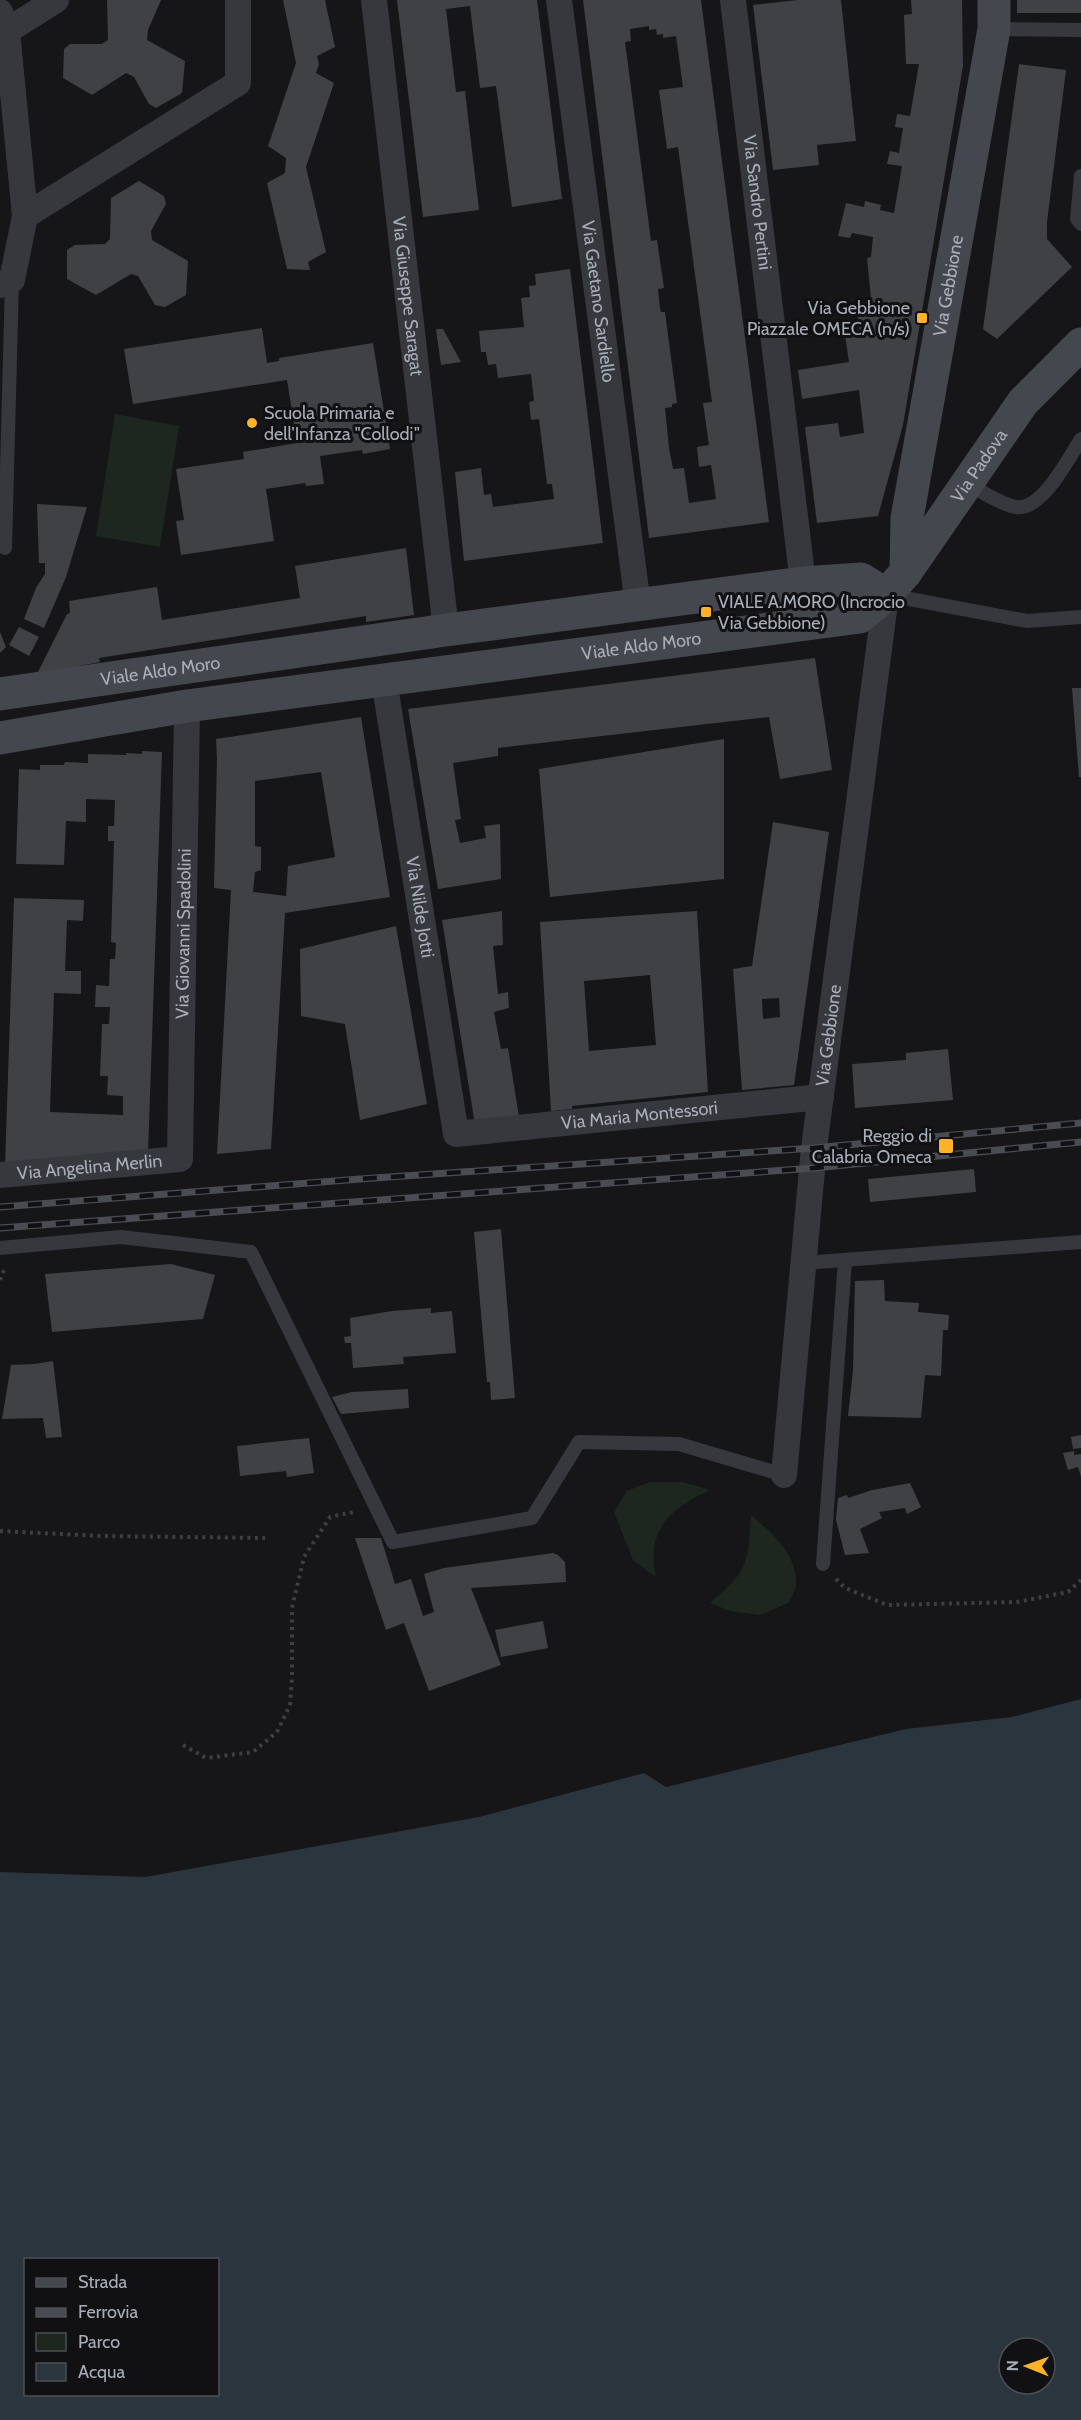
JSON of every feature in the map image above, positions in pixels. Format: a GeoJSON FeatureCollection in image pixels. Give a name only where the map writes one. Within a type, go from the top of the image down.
{"type":"FeatureCollection","features":[{"type":"Feature","properties":{"kind":"street"},"geometry":{"type":"LineString","coordinates":[[6,283],[25,216],[3,22],[56,0]]}},
{"type":"Feature","properties":{"kind":"street"},"geometry":{"type":"LineString","coordinates":[[25,216],[238,83],[238,0]]}},
{"type":"Feature","properties":{"kind":"street","name":"Via Giuseppe Saragat"},"geometry":{"type":"LineString","coordinates":[[374,0],[446,630]]}},
{"type":"Feature","properties":{"kind":"street","name":"Via Gaetano Sardiello"},"geometry":{"type":"LineString","coordinates":[[560,0],[638,605]]}},
{"type":"Feature","properties":{"kind":"street","name":"Via Sandro Pertini"},"geometry":{"type":"LineString","coordinates":[[733,0],[803,583]]}},
{"type":"Feature","properties":{"kind":"street","name":"Via Gebbione"},"geometry":{"type":"LineString","coordinates":[[784,1475],[814,1148],[821,1098],[896,584],[994,14]]}},
{"type":"Feature","properties":{"kind":"street","name":"Via Padova"},"geometry":{"type":"LineString","coordinates":[[896,584],[1023,402],[1081,344]]}},
{"type":"Feature","properties":{"kind":"street","name":"Viale Aldo Moro"},"geometry":{"type":"LineString","coordinates":[[0,694],[446,630],[803,583],[861,579],[896,584]]}},
{"type":"Feature","properties":{"kind":"street","name":"Viale Aldo Moro"},"geometry":{"type":"LineString","coordinates":[[0,738],[187,706],[860,617],[896,584]]}},
{"type":"Feature","properties":{"kind":"street","name":"Via Nilde Jotti"},"geometry":{"type":"LineString","coordinates":[[384,680],[456,1134]]}},
{"type":"Feature","properties":{"kind":"street","name":"Via Giovanni Spadolini"},"geometry":{"type":"LineString","coordinates":[[180,1159],[187,706]]}},
{"type":"Feature","properties":{"kind":"street","name":"Via Maria Montessori"},"geometry":{"type":"LineString","coordinates":[[456,1134],[821,1098]]}},
{"type":"Feature","properties":{"kind":"street","name":"Via Angelina Merlin"},"geometry":{"type":"LineString","coordinates":[[0,1175],[180,1159]]}},
{"type":"Feature","properties":{"kind":"lane"},"geometry":{"type":"LineString","coordinates":[[994,14],[1081,30]]}},
{"type":"Feature","properties":{"kind":"lane"},"geometry":{"type":"LineString","coordinates":[[1081,176],[1077,219],[1081,224]]}},
{"type":"Feature","properties":{"kind":"lane"},"geometry":{"type":"LineString","coordinates":[[5,548],[6,283]]}},
{"type":"Feature","properties":{"kind":"lane"},"geometry":{"type":"LineString","coordinates":[[966,483],[1014,507],[1026,507],[1041,498],[1081,439]]}},
{"type":"Feature","properties":{"kind":"lane"},"geometry":{"type":"LineString","coordinates":[[896,584],[1027,621],[1081,617]]}},
{"type":"Feature","properties":{"kind":"lane"},"geometry":{"type":"LineString","coordinates":[[0,1248],[121,1237],[251,1252],[393,1542],[532,1518],[579,1442],[679,1444],[784,1475]]}},
{"type":"Feature","properties":{"kind":"lane"},"geometry":{"type":"LineString","coordinates":[[804,1263],[1081,1242]]}},
{"type":"Feature","properties":{"kind":"lane"},"geometry":{"type":"LineString","coordinates":[[823,1564],[845,1260]]}},
{"type":"Feature","properties":{"kind":"path"},"geometry":{"type":"LineString","coordinates":[[183,1745],[206,1758],[253,1752],[277,1732],[290,1705],[292,1608],[304,1557],[330,1517],[376,1508]]}},
{"type":"Feature","properties":{"kind":"path"},"geometry":{"type":"LineString","coordinates":[[0,1531],[101,1536],[265,1538]]}},
{"type":"Feature","properties":{"kind":"path"},"geometry":{"type":"LineString","coordinates":[[823,1564],[845,1588],[887,1605],[1017,1602],[1068,1592],[1081,1580]]}},
{"type":"Feature","properties":{"kind":"green space"},"geometry":{"type":"Polygon","coordinates":[[[115,414],[179,426],[160,547],[96,536],[115,414]]]}},
{"type":"Feature","properties":{"kind":"green space"},"geometry":{"type":"Polygon","coordinates":[[[650,1482],[683,1482],[710,1490],[683,1505],[664,1523],[654,1546],[656,1577],[633,1560],[614,1512],[627,1491],[650,1482]]]}},
{"type":"Feature","properties":{"kind":"green space"},"geometry":{"type":"Polygon","coordinates":[[[751,1515],[782,1546],[793,1564],[796,1575],[796,1586],[788,1603],[760,1615],[730,1611],[710,1603],[732,1583],[744,1565],[749,1545],[751,1515]]]}},
{"type":"Feature","properties":{"kind":"water"},"geometry":{"type":"Polygon","coordinates":[[[1081,1699],[1081,2420],[0,2420],[0,1872],[145,1877],[479,1817],[644,1773],[666,1787],[906,1729],[1012,1717],[1081,1699]]]}},
{"type":"Feature","properties":{"kind":"building"},"geometry":{"type":"Polygon","coordinates":[[[107,0],[161,0],[148,30],[147,40],[185,61],[182,93],[156,108],[149,104],[134,77],[126,73],[92,95],[63,78],[64,49],[70,44],[102,44],[108,40],[107,0]]]}},
{"type":"Feature","properties":{"kind":"building"},"geometry":{"type":"Polygon","coordinates":[[[283,0],[325,0],[335,47],[317,56],[319,64],[316,73],[334,83],[306,167],[326,252],[308,262],[310,270],[287,269],[267,183],[285,173],[286,158],[268,146],[296,63],[283,0]]]}},
{"type":"Feature","properties":{"kind":"building"},"geometry":{"type":"Polygon","coordinates":[[[397,0],[537,0],[562,199],[512,207],[496,86],[480,88],[470,6],[446,9],[456,92],[465,91],[479,210],[423,217],[397,0]]]}},
{"type":"Feature","properties":{"kind":"building"},"geometry":{"type":"Polygon","coordinates":[[[583,0],[701,0],[769,522],[649,538],[583,0]],[[649,26],[630,29],[631,41],[625,42],[651,241],[657,240],[664,288],[658,289],[660,308],[661,312],[665,312],[677,403],[665,408],[669,448],[673,469],[684,468],[689,503],[716,499],[711,465],[699,467],[697,447],[709,445],[703,403],[712,402],[678,147],[667,149],[659,90],[683,87],[676,36],[663,38],[663,34],[657,35],[656,29],[649,30],[649,26]]]}},
{"type":"Feature","properties":{"kind":"building"},"geometry":{"type":"Polygon","coordinates":[[[797,0],[841,0],[856,141],[817,145],[819,165],[773,170],[753,5],[797,0]]]}},
{"type":"Feature","properties":{"kind":"building"},"geometry":{"type":"Polygon","coordinates":[[[911,0],[962,0],[963,66],[903,425],[878,516],[817,523],[805,427],[838,423],[840,437],[864,433],[859,390],[802,399],[798,370],[849,362],[845,335],[860,333],[857,311],[872,309],[867,258],[871,257],[873,237],[852,233],[850,238],[838,236],[846,203],[864,207],[865,201],[881,205],[880,210],[894,213],[902,166],[887,164],[890,151],[899,153],[903,128],[895,127],[897,114],[910,116],[919,64],[906,64],[904,15],[912,14],[911,0]]]}},
{"type":"Feature","properties":{"kind":"building"},"geometry":{"type":"Polygon","coordinates":[[[1017,0],[1081,0],[1081,13],[1017,13],[1017,0]]]}},
{"type":"Feature","properties":{"kind":"building"},"geometry":{"type":"Polygon","coordinates":[[[1019,64],[1066,70],[1047,222],[1047,239],[1072,267],[997,339],[983,329],[1019,64]]]}},
{"type":"Feature","properties":{"kind":"building"},"geometry":{"type":"Polygon","coordinates":[[[139,181],[164,196],[166,204],[151,231],[152,240],[188,261],[186,295],[165,307],[155,305],[138,276],[131,274],[96,295],[67,279],[67,250],[75,245],[105,244],[110,239],[111,198],[139,181]]]}},
{"type":"Feature","properties":{"kind":"building"},"geometry":{"type":"Polygon","coordinates":[[[570,269],[603,543],[464,561],[455,472],[481,468],[484,495],[491,494],[493,507],[554,499],[552,484],[547,484],[539,419],[531,420],[529,402],[534,401],[531,374],[498,378],[496,364],[488,365],[486,352],[481,352],[479,331],[524,327],[521,298],[530,297],[529,286],[536,285],[535,274],[570,269]]]}},
{"type":"Feature","properties":{"kind":"building"},"geometry":{"type":"Polygon","coordinates":[[[262,328],[267,363],[279,361],[279,358],[373,343],[390,449],[363,454],[362,450],[320,456],[324,484],[306,486],[305,483],[266,489],[274,541],[181,555],[176,521],[184,520],[176,469],[244,459],[243,452],[297,443],[287,380],[133,404],[124,349],[262,328]]]}},
{"type":"Feature","properties":{"kind":"building"},"geometry":{"type":"Polygon","coordinates":[[[436,329],[443,329],[461,362],[441,365],[436,329]]]}},
{"type":"Feature","properties":{"kind":"building"},"geometry":{"type":"Polygon","coordinates":[[[37,504],[87,507],[66,577],[44,628],[24,619],[36,588],[45,574],[45,563],[39,563],[37,504]]]}},
{"type":"Feature","properties":{"kind":"building"},"geometry":{"type":"Polygon","coordinates":[[[406,548],[414,615],[366,622],[366,616],[99,658],[100,662],[37,674],[67,614],[70,613],[69,601],[157,587],[162,620],[300,598],[295,566],[406,548]]]}},
{"type":"Feature","properties":{"kind":"building"},"geometry":{"type":"Polygon","coordinates":[[[19,627],[39,637],[29,656],[9,645],[19,627]]]}},
{"type":"Feature","properties":{"kind":"building"},"geometry":{"type":"Polygon","coordinates":[[[0,632],[6,647],[0,653],[0,632]]]}},
{"type":"Feature","properties":{"kind":"building"},"geometry":{"type":"Polygon","coordinates":[[[815,658],[832,770],[780,779],[769,717],[498,748],[498,756],[453,763],[461,819],[455,820],[460,843],[486,838],[484,826],[500,824],[501,879],[438,889],[408,709],[815,658]]]}},
{"type":"Feature","properties":{"kind":"building"},"geometry":{"type":"Polygon","coordinates":[[[1072,688],[1081,688],[1081,777],[1079,777],[1072,688]]]}},
{"type":"Feature","properties":{"kind":"building"},"geometry":{"type":"Polygon","coordinates":[[[361,717],[390,897],[285,913],[271,1149],[217,1154],[231,890],[214,888],[216,739],[361,717]],[[321,772],[255,781],[255,846],[261,847],[261,870],[255,872],[253,892],[286,896],[288,866],[335,857],[321,772]]]}},
{"type":"Feature","properties":{"kind":"building"},"geometry":{"type":"Polygon","coordinates":[[[724,739],[724,879],[550,897],[539,769],[724,739]]]}},
{"type":"Feature","properties":{"kind":"building"},"geometry":{"type":"Polygon","coordinates":[[[142,751],[162,752],[148,1153],[5,1165],[14,898],[84,900],[83,921],[67,920],[65,971],[81,971],[81,994],[54,993],[50,1112],[123,1115],[123,1096],[107,1095],[108,1076],[100,1076],[102,1024],[109,1024],[110,1007],[95,1007],[96,985],[109,986],[110,959],[115,959],[116,943],[111,942],[114,841],[108,841],[108,826],[114,826],[115,800],[86,799],[86,822],[66,821],[64,865],[16,864],[19,769],[40,770],[40,765],[64,765],[65,762],[88,763],[88,754],[126,755],[126,753],[142,754],[142,751]]]}},
{"type":"Feature","properties":{"kind":"building"},"geometry":{"type":"Polygon","coordinates":[[[773,822],[829,832],[794,1085],[742,1090],[733,969],[752,966],[773,822]],[[779,998],[762,999],[763,1019],[780,1017],[779,998]]]}},
{"type":"Feature","properties":{"kind":"building"},"geometry":{"type":"Polygon","coordinates":[[[502,911],[503,945],[493,946],[498,994],[508,992],[509,1008],[494,1012],[501,1049],[508,1048],[519,1117],[475,1125],[442,920],[502,911]]]}},
{"type":"Feature","properties":{"kind":"building"},"geometry":{"type":"Polygon","coordinates":[[[697,911],[708,1092],[572,1106],[572,1109],[551,1111],[540,922],[697,911]],[[650,975],[584,981],[589,1051],[656,1045],[650,975]]]}},
{"type":"Feature","properties":{"kind":"building"},"geometry":{"type":"Polygon","coordinates":[[[396,926],[427,1104],[360,1120],[345,1024],[301,1016],[300,949],[396,926]]]}},
{"type":"Feature","properties":{"kind":"building","name":"Reggio di Calabria Omeca"},"geometry":{"type":"Polygon","coordinates":[[[948,1049],[953,1100],[855,1108],[852,1064],[906,1060],[906,1053],[948,1049]]]}},
{"type":"Feature","properties":{"kind":"building"},"geometry":{"type":"Polygon","coordinates":[[[974,1169],[976,1192],[870,1202],[868,1179],[974,1169]]]}},
{"type":"Feature","properties":{"kind":"building"},"geometry":{"type":"Polygon","coordinates":[[[501,1229],[515,1398],[491,1400],[490,1382],[487,1382],[474,1232],[501,1229]]]}},
{"type":"Feature","properties":{"kind":"building"},"geometry":{"type":"Polygon","coordinates":[[[171,1264],[215,1275],[203,1319],[52,1332],[45,1274],[171,1264]]]}},
{"type":"Feature","properties":{"kind":"building"},"geometry":{"type":"Polygon","coordinates":[[[884,1280],[885,1301],[919,1303],[918,1312],[949,1315],[948,1330],[943,1330],[941,1376],[925,1375],[921,1418],[848,1416],[853,1370],[855,1281],[884,1280]]]}},
{"type":"Feature","properties":{"kind":"building"},"geometry":{"type":"Polygon","coordinates":[[[431,1308],[431,1313],[452,1311],[456,1353],[403,1357],[404,1364],[353,1368],[351,1343],[345,1343],[344,1337],[351,1336],[350,1318],[392,1311],[431,1308]]]}},
{"type":"Feature","properties":{"kind":"building"},"geometry":{"type":"Polygon","coordinates":[[[53,1361],[62,1437],[46,1438],[43,1418],[2,1419],[11,1365],[53,1361]]]}},
{"type":"Feature","properties":{"kind":"building"},"geometry":{"type":"Polygon","coordinates":[[[408,1389],[409,1408],[341,1414],[332,1397],[352,1392],[408,1389]]]}},
{"type":"Feature","properties":{"kind":"building"},"geometry":{"type":"Polygon","coordinates":[[[1081,1435],[1081,1448],[1073,1449],[1071,1437],[1081,1435]]]}},
{"type":"Feature","properties":{"kind":"building"},"geometry":{"type":"Polygon","coordinates":[[[309,1438],[314,1473],[287,1477],[286,1471],[240,1476],[237,1446],[309,1438]]]}},
{"type":"Feature","properties":{"kind":"building"},"geometry":{"type":"Polygon","coordinates":[[[1074,1451],[1074,1455],[1081,1454],[1081,1477],[1078,1467],[1068,1470],[1063,1453],[1074,1451]]]}},
{"type":"Feature","properties":{"kind":"building"},"geometry":{"type":"Polygon","coordinates":[[[910,1483],[921,1507],[907,1514],[905,1508],[879,1512],[882,1518],[860,1529],[869,1553],[845,1555],[836,1520],[838,1498],[847,1495],[848,1498],[872,1490],[910,1483]]]}},
{"type":"Feature","properties":{"kind":"building"},"geometry":{"type":"Polygon","coordinates":[[[355,1538],[381,1538],[395,1584],[411,1579],[423,1616],[434,1612],[424,1574],[444,1568],[553,1553],[565,1562],[566,1582],[471,1588],[501,1665],[429,1691],[404,1623],[386,1630],[355,1538]]]}},
{"type":"Feature","properties":{"kind":"building"},"geometry":{"type":"Polygon","coordinates":[[[543,1621],[548,1648],[501,1657],[495,1630],[543,1621]]]}},
{"type":"Feature","properties":{"kind":"railway"},"geometry":{"type":"LineString","coordinates":[[0,1207],[360,1179],[814,1148],[1081,1123]]}},
{"type":"Feature","properties":{"kind":"railway"},"geometry":{"type":"LineString","coordinates":[[0,1228],[814,1168],[1081,1142]]}},
{"type":"Feature","properties":{"kind":"place","name":"Via Gebbione Piazzale OMECA (n/s)"},"geometry":{"type":"Point","coordinates":[922,318]}},
{"type":"Feature","properties":{"kind":"place","name":"Scuola Primaria e dell'Infanza \"Collodi\""},"geometry":{"type":"Point","coordinates":[252,423]}},
{"type":"Feature","properties":{"kind":"place","name":"VIALE A.MORO (Incrocio Via Gebbione)"},"geometry":{"type":"Point","coordinates":[706,612]}},
{"type":"Feature","properties":{"kind":"place","name":"Reggio di Calabria Omeca"},"geometry":{"type":"Point","coordinates":[946,1146]}}]}
